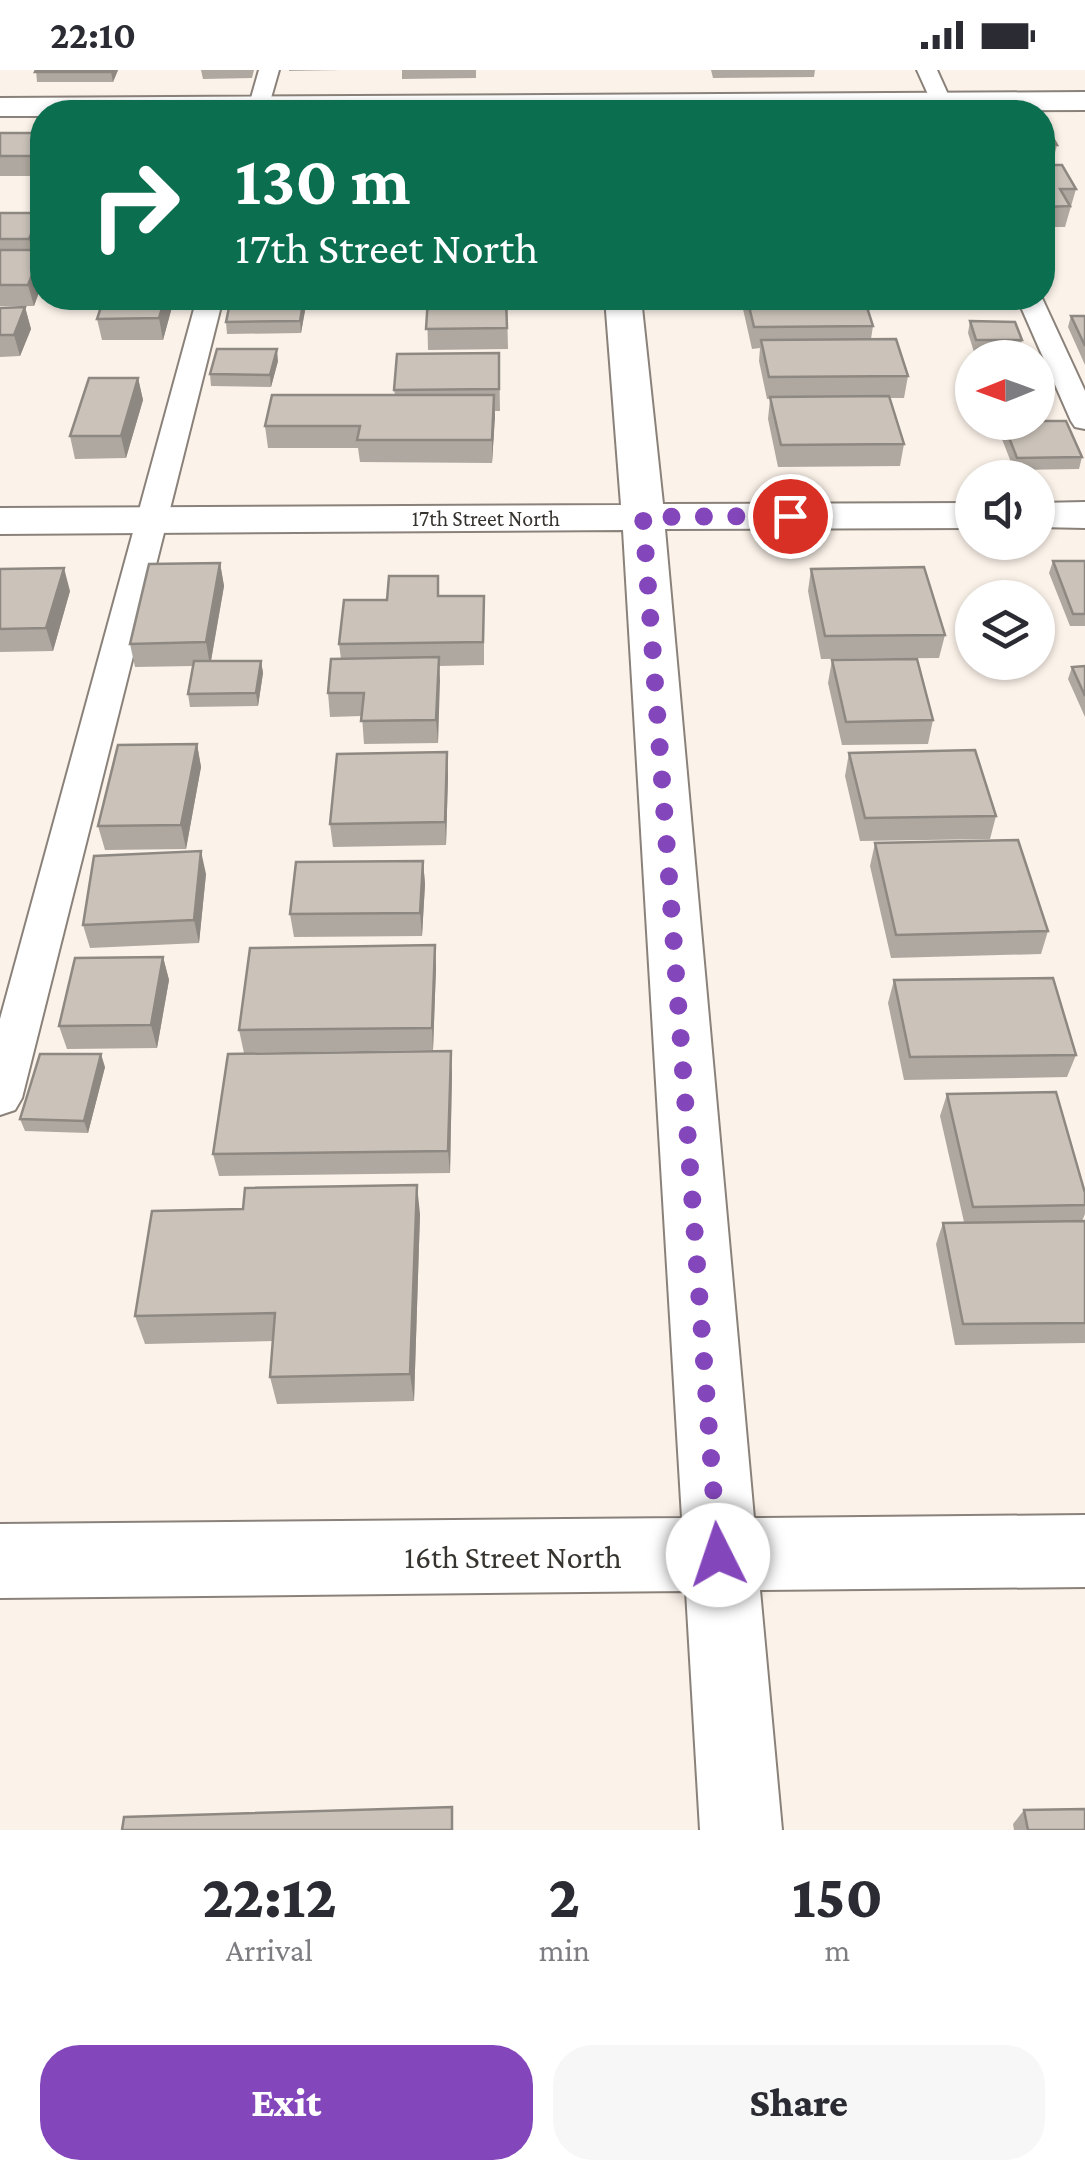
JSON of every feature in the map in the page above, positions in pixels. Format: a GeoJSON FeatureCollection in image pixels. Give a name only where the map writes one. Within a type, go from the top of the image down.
{"type":"FeatureCollection","features":[{"type":"Feature","properties":{"kind":"street"},"geometry":{"type":"LineString","coordinates":[[602,70],[605,100]]}},
{"type":"Feature","properties":{"kind":"street"},"geometry":{"type":"LineString","coordinates":[[1055,102],[1085,101]]}},
{"type":"Feature","properties":{"kind":"street"},"geometry":{"type":"LineString","coordinates":[[0,107],[30,107]]}},
{"type":"Feature","properties":{"kind":"street"},"geometry":{"type":"LineString","coordinates":[[624,310],[741,1830]]}},
{"type":"Feature","properties":{"kind":"street","name":"17th Street North"},"geometry":{"type":"LineString","coordinates":[[0,521],[955,515]]}},
{"type":"Feature","properties":{"kind":"street"},"geometry":{"type":"LineString","coordinates":[[1055,515],[1085,515]]}},
{"type":"Feature","properties":{"kind":"street","name":"16th Street North"},"geometry":{"type":"LineString","coordinates":[[0,1562],[1085,1551]]}},
{"type":"Feature","properties":{"kind":"lane"},"geometry":{"type":"LineString","coordinates":[[261,100],[269,70]]}},
{"type":"Feature","properties":{"kind":"lane"},"geometry":{"type":"LineString","coordinates":[[927,70],[941,100]]}},
{"type":"Feature","properties":{"kind":"lane"},"geometry":{"type":"LineString","coordinates":[[0,1098],[207,310]]}},
{"type":"Feature","properties":{"kind":"lane"},"geometry":{"type":"LineString","coordinates":[[1035,310],[1085,422]]}},
{"type":"Feature","properties":{"kind":"building"},"geometry":{"type":"Polygon","coordinates":[[[36,70],[112,70],[35,72],[36,70]]]}},
{"type":"Feature","properties":{"kind":"building"},"geometry":{"type":"Polygon","coordinates":[[[0,133],[30,133],[30,156],[0,156],[0,133]]]}},
{"type":"Feature","properties":{"kind":"building"},"geometry":{"type":"Polygon","coordinates":[[[1055,165],[1062,165],[1076,189],[1060,189],[1070,206],[1055,207],[1055,165]]]}},
{"type":"Feature","properties":{"kind":"building"},"geometry":{"type":"Polygon","coordinates":[[[0,213],[30,213],[29,239],[0,239],[0,213]]]}},
{"type":"Feature","properties":{"kind":"building"},"geometry":{"type":"Polygon","coordinates":[[[0,250],[30,250],[28,285],[0,285],[0,250]]]}},
{"type":"Feature","properties":{"kind":"building"},"geometry":{"type":"Polygon","coordinates":[[[25,307],[14,335],[0,335],[0,308],[25,307]]]}},
{"type":"Feature","properties":{"kind":"building"},"geometry":{"type":"Polygon","coordinates":[[[100,310],[161,310],[159,318],[97,319],[100,310]]]}},
{"type":"Feature","properties":{"kind":"building"},"geometry":{"type":"Polygon","coordinates":[[[228,310],[302,310],[300,321],[226,322],[228,310]]]}},
{"type":"Feature","properties":{"kind":"building"},"geometry":{"type":"Polygon","coordinates":[[[427,310],[506,310],[507,328],[426,329],[427,310]]]}},
{"type":"Feature","properties":{"kind":"building"},"geometry":{"type":"Polygon","coordinates":[[[750,310],[868,310],[873,326],[754,327],[750,310]]]}},
{"type":"Feature","properties":{"kind":"building"},"geometry":{"type":"Polygon","coordinates":[[[1071,316],[1085,316],[1085,346],[1071,316]]]}},
{"type":"Feature","properties":{"kind":"building"},"geometry":{"type":"Polygon","coordinates":[[[970,321],[1015,322],[1022,340],[976,340],[970,321]]]}},
{"type":"Feature","properties":{"kind":"building"},"geometry":{"type":"Polygon","coordinates":[[[896,339],[908,376],[769,377],[761,340],[896,339]]]}},
{"type":"Feature","properties":{"kind":"building"},"geometry":{"type":"Polygon","coordinates":[[[217,349],[277,349],[270,375],[210,374],[217,349]]]}},
{"type":"Feature","properties":{"kind":"building"},"geometry":{"type":"Polygon","coordinates":[[[499,353],[499,389],[394,390],[397,354],[499,353]]]}},
{"type":"Feature","properties":{"kind":"building"},"geometry":{"type":"Polygon","coordinates":[[[89,378],[138,378],[121,436],[70,436],[89,378]]]}},
{"type":"Feature","properties":{"kind":"building"},"geometry":{"type":"Polygon","coordinates":[[[272,395],[494,395],[492,440],[357,440],[360,426],[265,426],[272,395]]]}},
{"type":"Feature","properties":{"kind":"building"},"geometry":{"type":"Polygon","coordinates":[[[889,396],[904,444],[781,445],[770,397],[889,396]]]}},
{"type":"Feature","properties":{"kind":"building"},"geometry":{"type":"Polygon","coordinates":[[[1055,421],[1066,421],[1082,457],[1017,458],[1010,440],[1055,440],[1055,421]]]}},
{"type":"Feature","properties":{"kind":"building"},"geometry":{"type":"Polygon","coordinates":[[[1053,561],[1085,561],[1085,614],[1073,614],[1053,561]]]}},
{"type":"Feature","properties":{"kind":"building"},"geometry":{"type":"Polygon","coordinates":[[[220,563],[206,642],[130,644],[149,564],[220,563]]]}},
{"type":"Feature","properties":{"kind":"building"},"geometry":{"type":"Polygon","coordinates":[[[924,567],[945,635],[825,636],[811,569],[924,567]]]}},
{"type":"Feature","properties":{"kind":"building"},"geometry":{"type":"Polygon","coordinates":[[[64,568],[46,628],[0,629],[0,569],[64,568]]]}},
{"type":"Feature","properties":{"kind":"building"},"geometry":{"type":"Polygon","coordinates":[[[389,576],[438,576],[438,596],[484,596],[483,642],[339,644],[344,600],[387,600],[389,576]]]}},
{"type":"Feature","properties":{"kind":"building"},"geometry":{"type":"Polygon","coordinates":[[[439,657],[436,720],[361,721],[364,693],[328,693],[331,659],[439,657]]]}},
{"type":"Feature","properties":{"kind":"building"},"geometry":{"type":"Polygon","coordinates":[[[917,659],[933,720],[846,722],[832,660],[917,659]]]}},
{"type":"Feature","properties":{"kind":"building"},"geometry":{"type":"Polygon","coordinates":[[[194,661],[261,661],[256,693],[188,694],[194,661]]]}},
{"type":"Feature","properties":{"kind":"building"},"geometry":{"type":"Polygon","coordinates":[[[1085,666],[1085,696],[1072,667],[1085,666]]]}},
{"type":"Feature","properties":{"kind":"building"},"geometry":{"type":"Polygon","coordinates":[[[197,744],[181,825],[98,826],[118,745],[197,744]]]}},
{"type":"Feature","properties":{"kind":"building"},"geometry":{"type":"Polygon","coordinates":[[[975,750],[996,816],[865,818],[849,753],[975,750]]]}},
{"type":"Feature","properties":{"kind":"building"},"geometry":{"type":"Polygon","coordinates":[[[447,752],[445,822],[330,824],[337,754],[447,752]]]}},
{"type":"Feature","properties":{"kind":"building"},"geometry":{"type":"Polygon","coordinates":[[[1018,840],[1048,931],[896,935],[875,843],[1018,840]]]}},
{"type":"Feature","properties":{"kind":"building"},"geometry":{"type":"Polygon","coordinates":[[[201,851],[194,920],[83,925],[94,856],[201,851]]]}},
{"type":"Feature","properties":{"kind":"building"},"geometry":{"type":"Polygon","coordinates":[[[423,861],[420,913],[290,914],[296,862],[423,861]]]}},
{"type":"Feature","properties":{"kind":"building"},"geometry":{"type":"Polygon","coordinates":[[[435,945],[432,1028],[239,1030],[250,948],[435,945]]]}},
{"type":"Feature","properties":{"kind":"building"},"geometry":{"type":"Polygon","coordinates":[[[163,957],[151,1025],[59,1026],[75,958],[163,957]]]}},
{"type":"Feature","properties":{"kind":"building"},"geometry":{"type":"Polygon","coordinates":[[[1053,978],[1076,1055],[910,1057],[894,980],[1053,978]]]}},
{"type":"Feature","properties":{"kind":"building"},"geometry":{"type":"Polygon","coordinates":[[[451,1051],[448,1151],[213,1154],[228,1054],[451,1051]]]}},
{"type":"Feature","properties":{"kind":"building"},"geometry":{"type":"Polygon","coordinates":[[[40,1054],[101,1054],[84,1121],[20,1119],[40,1054]]]}},
{"type":"Feature","properties":{"kind":"building"},"geometry":{"type":"Polygon","coordinates":[[[1056,1092],[1085,1205],[973,1207],[947,1094],[1056,1092]]]}},
{"type":"Feature","properties":{"kind":"building"},"geometry":{"type":"Polygon","coordinates":[[[417,1185],[410,1374],[270,1377],[275,1313],[135,1316],[152,1211],[243,1209],[245,1188],[417,1185]]]}},
{"type":"Feature","properties":{"kind":"building"},"geometry":{"type":"Polygon","coordinates":[[[1085,1221],[1085,1323],[963,1324],[943,1223],[1085,1221]]]}},
{"type":"Feature","properties":{"kind":"building"},"geometry":{"type":"Polygon","coordinates":[[[452,1807],[452,1830],[122,1830],[124,1817],[452,1807]]]}},
{"type":"Feature","properties":{"kind":"building"},"geometry":{"type":"Polygon","coordinates":[[[1085,1809],[1085,1830],[1028,1830],[1024,1810],[1085,1809]]]}},
{"type":"Feature","properties":{"kind":"route"},"geometry":{"type":"LineString","coordinates":[[718,1555],[643,517],[790,516]]}}]}
